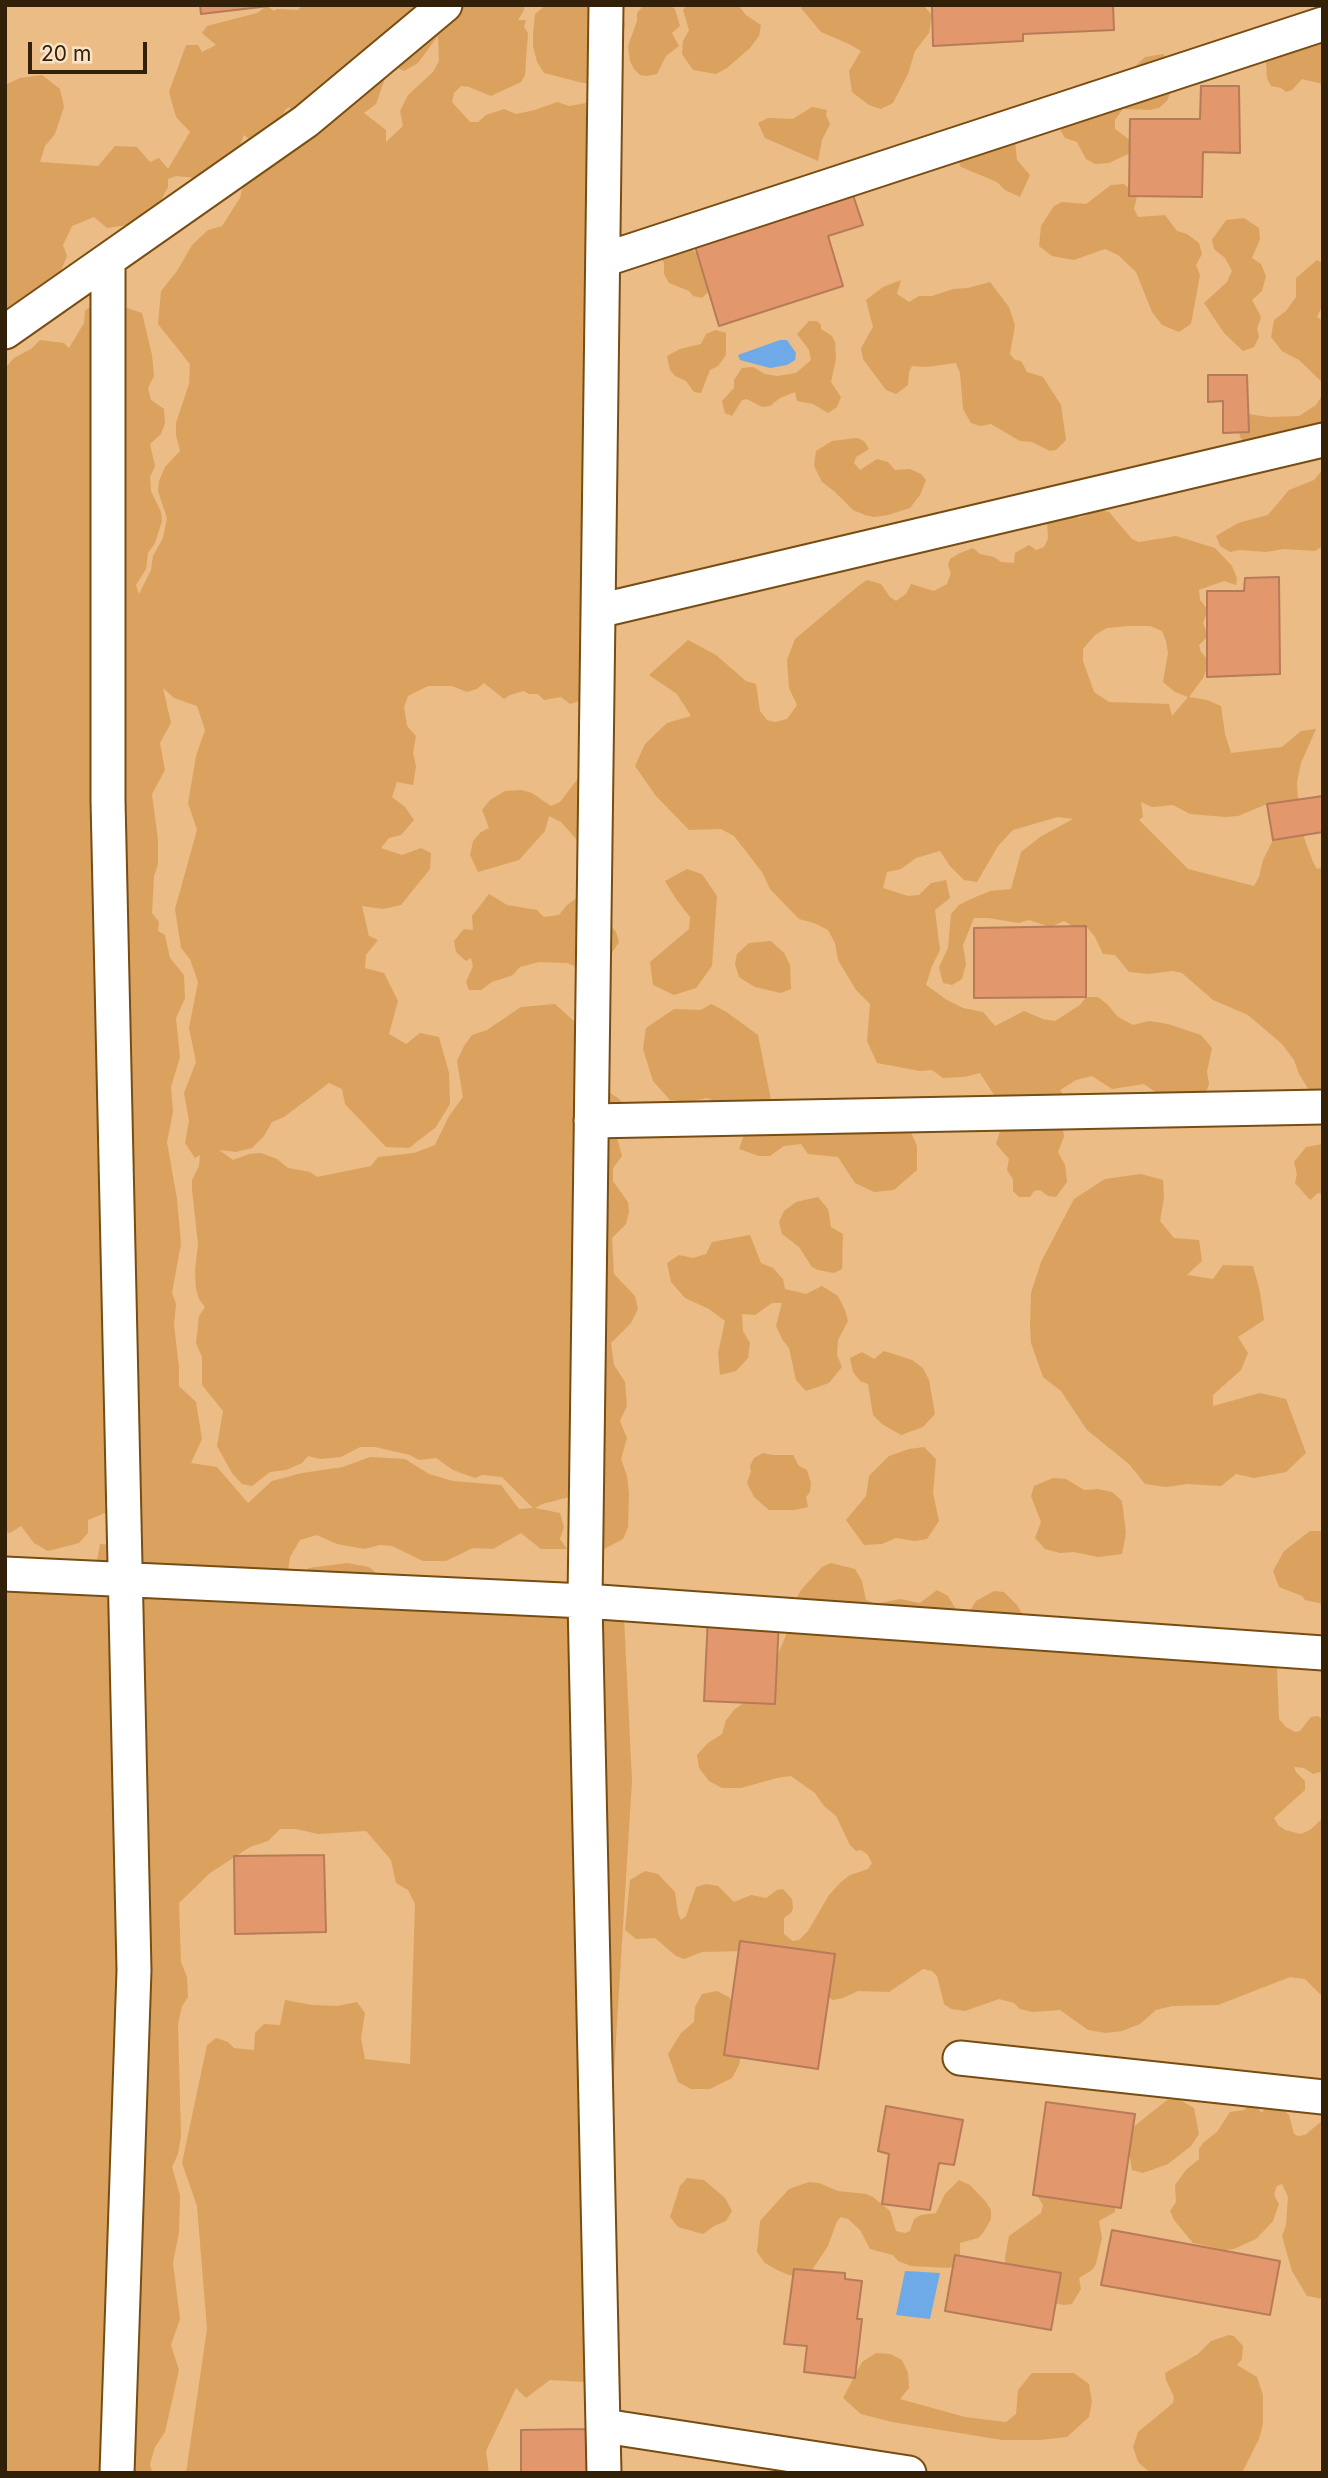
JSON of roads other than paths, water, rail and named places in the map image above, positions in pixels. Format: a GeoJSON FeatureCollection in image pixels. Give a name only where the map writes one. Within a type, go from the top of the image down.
{"type":"FeatureCollection","features":[{"type":"Feature","properties":{"kind":"street"},"geometry":{"type":"LineString","coordinates":[[5,332],[306,121],[444,5]]}},
{"type":"Feature","properties":{"kind":"street"},"geometry":{"type":"LineString","coordinates":[[604,2473],[585,1601],[606,5]]}},
{"type":"Feature","properties":{"kind":"street"},"geometry":{"type":"LineString","coordinates":[[603,260],[1323,24]]}},
{"type":"Feature","properties":{"kind":"street"},"geometry":{"type":"LineString","coordinates":[[108,260],[108,814],[134,1970],[117,2473]]}},
{"type":"Feature","properties":{"kind":"street"},"geometry":{"type":"LineString","coordinates":[[598,611],[1323,440]]}},
{"type":"Feature","properties":{"kind":"street"},"geometry":{"type":"LineString","coordinates":[[591,1121],[1323,1107]]}},
{"type":"Feature","properties":{"kind":"street"},"geometry":{"type":"LineString","coordinates":[[5,1574],[585,1601],[1323,1653]]}},
{"type":"Feature","properties":{"kind":"street"},"geometry":{"type":"LineString","coordinates":[[960,2058],[1323,2097]]}},
{"type":"Feature","properties":{"kind":"street"},"geometry":{"type":"LineString","coordinates":[[604,2426],[909,2473]]}},
{"type":"Feature","properties":{"kind":"water"},"geometry":{"type":"Polygon","coordinates":[[[787,340],[796,353],[795,360],[787,365],[770,368],[740,360],[738,355],[787,340]]]}},
{"type":"Feature","properties":{"kind":"water"},"geometry":{"type":"Polygon","coordinates":[[[905,2271],[940,2273],[930,2319],[896,2315],[905,2271]]]}}]}
